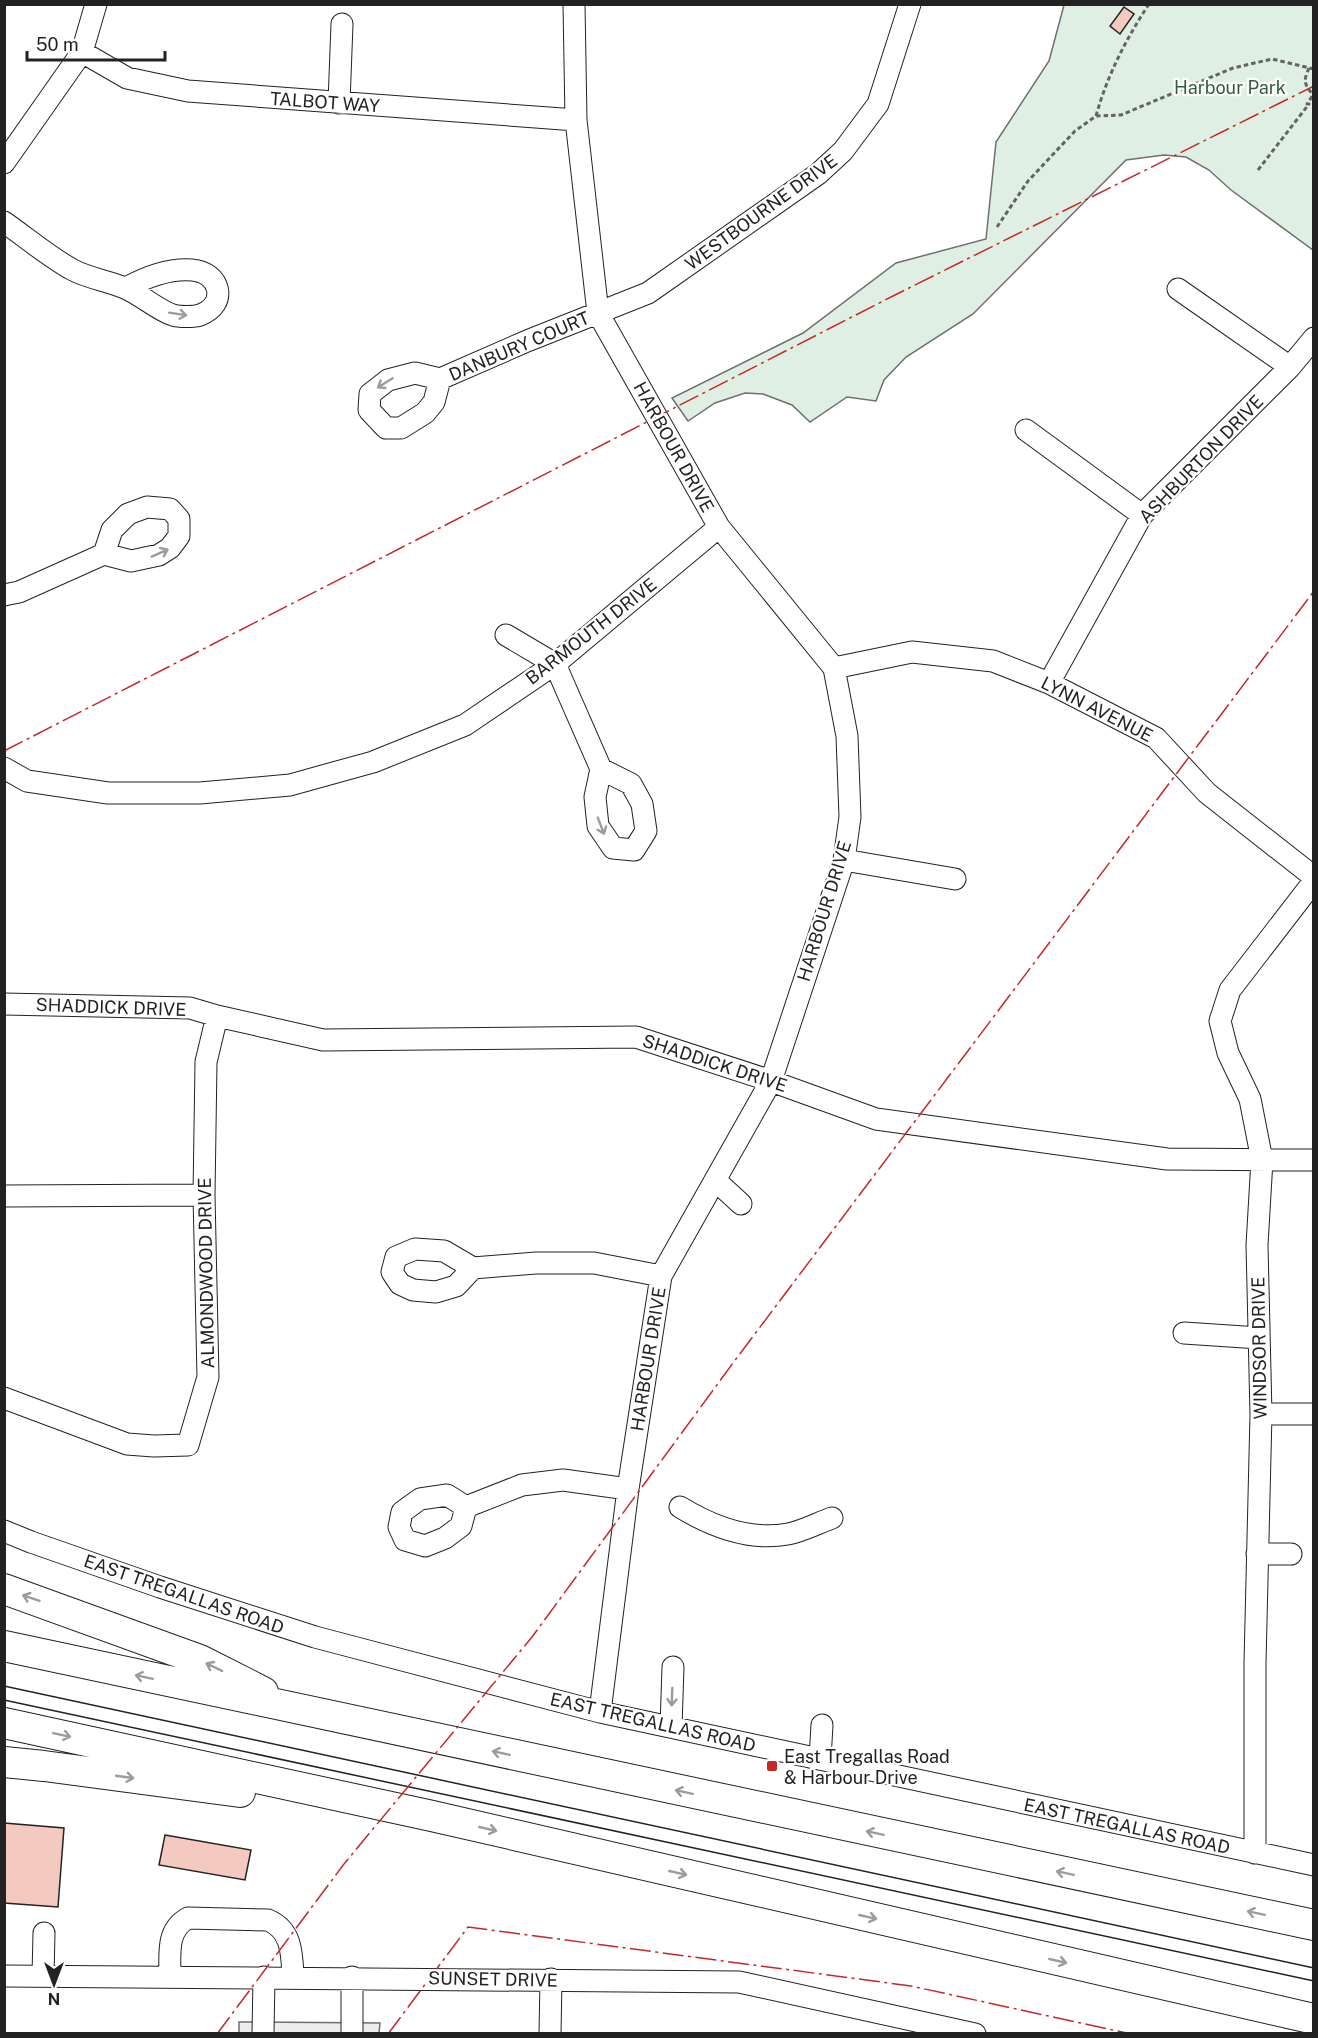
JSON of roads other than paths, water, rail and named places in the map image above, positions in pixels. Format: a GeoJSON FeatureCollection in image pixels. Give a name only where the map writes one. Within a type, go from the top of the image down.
{"type":"FeatureCollection","features":[{"type":"Feature","properties":{"kind":"highway"},"geometry":{"type":"LineString","coordinates":[[4,1589],[200,1660],[304,1712]]}},
{"type":"Feature","properties":{"kind":"highway"},"geometry":{"type":"LineString","coordinates":[[4,1646],[304,1712],[1314,1925]]}},
{"type":"Feature","properties":{"kind":"highway"},"geometry":{"type":"LineString","coordinates":[[4,1723],[432,1816],[1314,2019]]}},
{"type":"Feature","properties":{"kind":"highway"},"geometry":{"type":"LineString","coordinates":[[4,1762],[432,1816]]}},
{"type":"Feature","properties":{"kind":"street"},"geometry":{"type":"LineString","coordinates":[[4,163],[82,52],[96,4]]}},
{"type":"Feature","properties":{"kind":"street","name":"HARBOUR DRIVE"},"geometry":{"type":"LineString","coordinates":[[574,4],[576,120],[598,313],[719,528],[834,668],[847,736],[850,817],[843,860],[771,1081],[661,1276],[628,1489],[600,1712]]}},
{"type":"Feature","properties":{"kind":"street","name":"WESTBOURNE DRIVE"},"geometry":{"type":"LineString","coordinates":[[598,313],[648,293],[818,174],[843,152],[878,104],[910,4]]}},
{"type":"Feature","properties":{"kind":"street"},"geometry":{"type":"LineString","coordinates":[[339,103],[342,24]]}},
{"type":"Feature","properties":{"kind":"street","name":"TALBOT WAY"},"geometry":{"type":"LineString","coordinates":[[82,52],[127,78],[188,91],[576,120]]}},
{"type":"Feature","properties":{"kind":"street"},"geometry":{"type":"LineString","coordinates":[[4,222],[74,270],[126,288]]}},
{"type":"Feature","properties":{"kind":"street"},"geometry":{"type":"LineString","coordinates":[[1178,289],[1290,367]]}},
{"type":"Feature","properties":{"kind":"street","name":"DANBURY COURT"},"geometry":{"type":"LineString","coordinates":[[440,379],[527,340],[598,313]]}},
{"type":"Feature","properties":{"kind":"street","name":"ASHBURTON DRIVE"},"geometry":{"type":"LineString","coordinates":[[1048,683],[1142,515],[1290,367],[1314,338]]}},
{"type":"Feature","properties":{"kind":"street"},"geometry":{"type":"LineString","coordinates":[[1026,430],[1142,515]]}},
{"type":"Feature","properties":{"kind":"street","name":"BARMOUTH DRIVE"},"geometry":{"type":"LineString","coordinates":[[4,768],[27,781],[108,793],[200,793],[290,785],[373,762],[465,725],[555,664],[719,528]]}},
{"type":"Feature","properties":{"kind":"street"},"geometry":{"type":"LineString","coordinates":[[4,595],[19,592],[104,554]]}},
{"type":"Feature","properties":{"kind":"street"},"geometry":{"type":"LineString","coordinates":[[506,635],[555,664],[601,769]]}},
{"type":"Feature","properties":{"kind":"street","name":"LYNN AVENUE"},"geometry":{"type":"LineString","coordinates":[[834,668],[912,652],[993,661],[1048,683],[1156,738],[1208,793],[1314,879]]}},
{"type":"Feature","properties":{"kind":"street"},"geometry":{"type":"LineString","coordinates":[[843,860],[955,879]]}},
{"type":"Feature","properties":{"kind":"street","name":"WINDSOR DRIVE"},"geometry":{"type":"LineString","coordinates":[[1255,1853],[1255,1663],[1261,1414],[1257,1245],[1262,1160],[1250,1099],[1228,1053],[1220,1021],[1230,990],[1314,879]]}},
{"type":"Feature","properties":{"kind":"street","name":"SHADDICK DRIVE"},"geometry":{"type":"LineString","coordinates":[[4,1004],[190,1008],[323,1040],[636,1037],[771,1081],[876,1119],[1167,1159],[1314,1160]]}},
{"type":"Feature","properties":{"kind":"street","name":"ALMONDWOOD DRIVE"},"geometry":{"type":"LineString","coordinates":[[4,1398],[127,1444],[188,1445],[208,1377],[204,1195],[206,1062],[216,1016]]}},
{"type":"Feature","properties":{"kind":"street"},"geometry":{"type":"LineString","coordinates":[[714,1180],[741,1204]]}},
{"type":"Feature","properties":{"kind":"street"},"geometry":{"type":"LineString","coordinates":[[4,1197],[204,1195]]}},
{"type":"Feature","properties":{"kind":"street"},"geometry":{"type":"LineString","coordinates":[[473,1268],[536,1263],[594,1263],[661,1276]]}},
{"type":"Feature","properties":{"kind":"street"},"geometry":{"type":"LineString","coordinates":[[1184,1333],[1259,1338]]}},
{"type":"Feature","properties":{"kind":"street"},"geometry":{"type":"LineString","coordinates":[[1261,1414],[1314,1414]]}},
{"type":"Feature","properties":{"kind":"street"},"geometry":{"type":"LineString","coordinates":[[465,1507],[522,1485],[563,1480],[628,1489]]}},
{"type":"Feature","properties":{"kind":"street"},"geometry":{"type":"LineString","coordinates":[[680,1507],[702,1521],[756,1536],[788,1534],[832,1518]]}},
{"type":"Feature","properties":{"kind":"street","name":"EAST TREGALLAS ROAD"},"geometry":{"type":"LineString","coordinates":[[4,1530],[31,1542],[160,1587],[315,1637],[600,1712],[1314,1865]]}},
{"type":"Feature","properties":{"kind":"street"},"geometry":{"type":"LineString","coordinates":[[1257,1554],[1291,1554]]}},
{"type":"Feature","properties":{"kind":"street"},"geometry":{"type":"LineString","coordinates":[[671,1727],[674,1667]]}},
{"type":"Feature","properties":{"kind":"street"},"geometry":{"type":"LineString","coordinates":[[820,1759],[822,1725]]}},
{"type":"Feature","properties":{"kind":"street"},"geometry":{"type":"LineString","coordinates":[[170,1977],[173,1932],[177,1924],[188,1918],[268,1920],[278,1924],[285,1932],[292,1950],[292,1977]]}},
{"type":"Feature","properties":{"kind":"street"},"geometry":{"type":"LineString","coordinates":[[43,1976],[44,1933]]}},
{"type":"Feature","properties":{"kind":"street","name":"SUNSET DRIVE"},"geometry":{"type":"LineString","coordinates":[[4,1976],[352,1977],[739,1982],[921,2028],[975,2034]]}},
{"type":"Feature","properties":{"kind":"street"},"geometry":{"type":"LineString","coordinates":[[263,2034],[264,1977]]}},
{"type":"Feature","properties":{"kind":"street"},"geometry":{"type":"LineString","coordinates":[[352,1977],[352,2034]]}},
{"type":"Feature","properties":{"kind":"street"},"geometry":{"type":"LineString","coordinates":[[550,2034],[551,1979]]}},
{"type":"Feature","properties":{"kind":"tram line"},"geometry":{"type":"LineString","coordinates":[[4,1686],[1314,1968]]}},
{"type":"Feature","properties":{"kind":"tram line"},"geometry":{"type":"LineString","coordinates":[[4,1700],[1314,1981]]}},
{"type":"Feature","properties":{"kind":"place","name":"East Tregallas Road & Harbour Drive"},"geometry":{"type":"Point","coordinates":[772,1766]}},
{"type":"Feature","properties":{"kind":"park label","name":"Harbour Park"},"geometry":{"type":"Point","coordinates":[1230,87]}}]}
